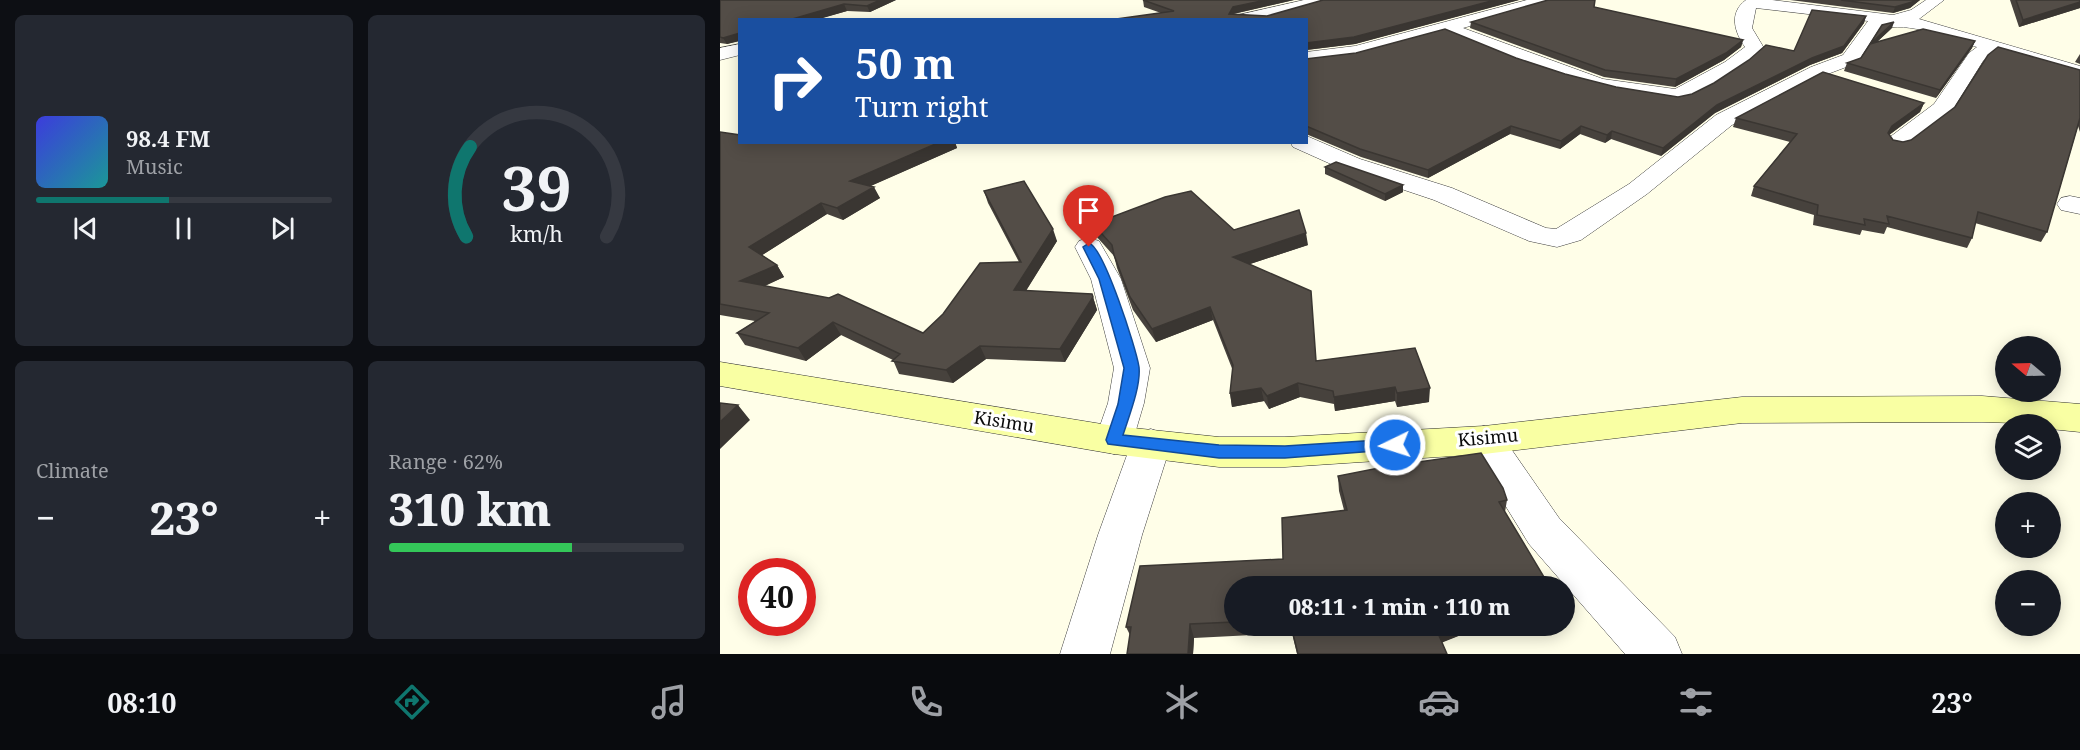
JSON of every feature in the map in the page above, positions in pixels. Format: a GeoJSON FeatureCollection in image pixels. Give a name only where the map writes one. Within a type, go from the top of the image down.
{"type":"FeatureCollection","features":[{"type":"Feature","properties":{"kind":"street"},"geometry":{"type":"LineString","coordinates":[[1250,18],[1321,0]]}},
{"type":"Feature","properties":{"kind":"street"},"geometry":{"type":"LineString","coordinates":[[1308,58],[1356,52],[1520,3],[1545,0]]}},
{"type":"Feature","properties":{"kind":"street"},"geometry":{"type":"LineString","coordinates":[[1306,144],[1351,164],[1443,194],[1539,235],[1557,238],[1571,234],[1638,189],[1724,120],[1818,72],[1851,59],[1873,25],[1917,14],[1936,0]]}},
{"type":"Feature","properties":{"kind":"street"},"geometry":{"type":"LineString","coordinates":[[1445,26],[1475,40],[1599,84],[1678,96],[1745,58],[1754,50],[1755,48],[1742,32],[1742,21],[1749,5],[1753,3],[1920,24],[2080,72]]}},
{"type":"Feature","properties":{"kind":"street"},"geometry":{"type":"LineString","coordinates":[[1898,141],[1942,110],[1976,57],[1990,46]]}},
{"type":"Feature","properties":{"kind":"street"},"geometry":{"type":"LineString","coordinates":[[720,54],[738,50]]}},
{"type":"Feature","properties":{"kind":"street"},"geometry":{"type":"LineString","coordinates":[[1818,72],[1852,82]]}},
{"type":"Feature","properties":{"kind":"street"},"geometry":{"type":"LineString","coordinates":[[1919,103],[1942,110]]}},
{"type":"Feature","properties":{"kind":"street"},"geometry":{"type":"LineString","coordinates":[[1085,654],[1120,535],[1132,442],[1126,404],[1132,368],[1106,279],[1089,247]]}},
{"type":"Feature","properties":{"kind":"street","name":"Kisimu"},"geometry":{"type":"LineString","coordinates":[[720,374],[1132,442],[1219,452],[1285,452],[1484,440],[1742,410],[1982,409],[2080,418]]}},
{"type":"Feature","properties":{"kind":"street"},"geometry":{"type":"LineString","coordinates":[[1484,440],[1544,531],[1657,654]]}},
{"type":"Feature","properties":{"kind":"building"},"geometry":{"type":"Polygon","coordinates":[[[720,0],[880,0],[867,6],[844,4],[796,18],[738,18],[738,34],[720,37],[720,0]]]}},
{"type":"Feature","properties":{"kind":"building"},"geometry":{"type":"Polygon","coordinates":[[[1143,0],[1266,0],[1233,7],[1229,14],[1267,16],[1323,0],[1495,0],[1354,37],[1308,43],[1308,18],[1123,18],[1174,11],[1143,0]]]}},
{"type":"Feature","properties":{"kind":"building"},"geometry":{"type":"Polygon","coordinates":[[[1548,0],[1595,0],[1594,7],[1743,40],[1726,53],[1676,79],[1605,70],[1471,22],[1548,0]]]}},
{"type":"Feature","properties":{"kind":"building"},"geometry":{"type":"Polygon","coordinates":[[[1841,0],[1915,0],[1895,7],[1841,0]]]}},
{"type":"Feature","properties":{"kind":"building"},"geometry":{"type":"Polygon","coordinates":[[[2016,0],[2080,0],[2080,2],[2023,20],[2016,0]]]}},
{"type":"Feature","properties":{"kind":"building"},"geometry":{"type":"Polygon","coordinates":[[[1812,10],[1866,16],[1844,46],[1812,58],[1717,105],[1663,148],[1612,131],[1607,135],[1581,126],[1561,141],[1511,126],[1428,170],[1360,149],[1308,127],[1308,59],[1356,53],[1445,29],[1516,58],[1565,74],[1616,87],[1678,97],[1692,94],[1714,83],[1749,60],[1766,45],[1794,51],[1812,10]]]}},
{"type":"Feature","properties":{"kind":"building"},"geometry":{"type":"Polygon","coordinates":[[[1894,22],[1870,44],[1882,25],[1894,22]]]}},
{"type":"Feature","properties":{"kind":"building"},"geometry":{"type":"Polygon","coordinates":[[[1923,29],[1975,41],[1940,90],[1847,63],[1861,58],[1870,44],[1923,29]]]}},
{"type":"Feature","properties":{"kind":"building"},"geometry":{"type":"Polygon","coordinates":[[[1998,47],[2080,70],[2080,118],[2047,232],[1978,212],[1972,238],[1887,216],[1889,224],[1864,219],[1865,225],[1817,215],[1818,205],[1754,186],[1797,134],[1736,118],[1823,72],[1924,103],[1892,126],[1888,133],[1893,140],[1903,142],[1911,140],[1955,107],[1988,55],[1998,47]]]}},
{"type":"Feature","properties":{"kind":"building"},"geometry":{"type":"Polygon","coordinates":[[[720,132],[738,135],[738,144],[935,144],[850,181],[874,187],[837,208],[821,203],[749,247],[777,265],[740,281],[829,298],[838,294],[923,333],[943,314],[980,263],[1021,262],[984,191],[1024,181],[1053,229],[1014,290],[1092,294],[1093,297],[1060,349],[980,346],[946,370],[892,361],[900,354],[833,322],[798,348],[737,333],[769,313],[720,304],[720,132]]]}},
{"type":"Feature","properties":{"kind":"building"},"geometry":{"type":"Polygon","coordinates":[[[1336,162],[1403,185],[1385,194],[1325,167],[1336,162]]]}},
{"type":"Feature","properties":{"kind":"building"},"geometry":{"type":"Polygon","coordinates":[[[1191,191],[1234,230],[1299,210],[1306,233],[1233,257],[1311,291],[1316,361],[1415,348],[1430,388],[1397,393],[1395,387],[1334,397],[1333,391],[1298,383],[1267,396],[1261,388],[1230,393],[1233,365],[1210,307],[1152,329],[1130,297],[1112,245],[1093,224],[1165,197],[1191,191]]]}},
{"type":"Feature","properties":{"kind":"building"},"geometry":{"type":"Polygon","coordinates":[[[720,403],[738,405],[720,422],[720,403]]]}},
{"type":"Feature","properties":{"kind":"building"},"geometry":{"type":"Polygon","coordinates":[[[1481,453],[1503,488],[1507,500],[1499,502],[1543,576],[1224,576],[1224,622],[1190,624],[1188,654],[1127,654],[1131,627],[1126,627],[1140,566],[1283,559],[1282,518],[1347,510],[1338,476],[1481,453]]]}},
{"type":"Feature","properties":{"kind":"building"},"geometry":{"type":"Polygon","coordinates":[[[1294,636],[1439,636],[1447,654],[1298,654],[1294,636]]]}},
{"type":"Feature","properties":{"kind":"route"},"geometry":{"type":"LineString","coordinates":[[1089,247],[1106,279],[1132,368],[1126,404],[1114,440],[1219,452],[1285,452],[1395,445]]}}]}
